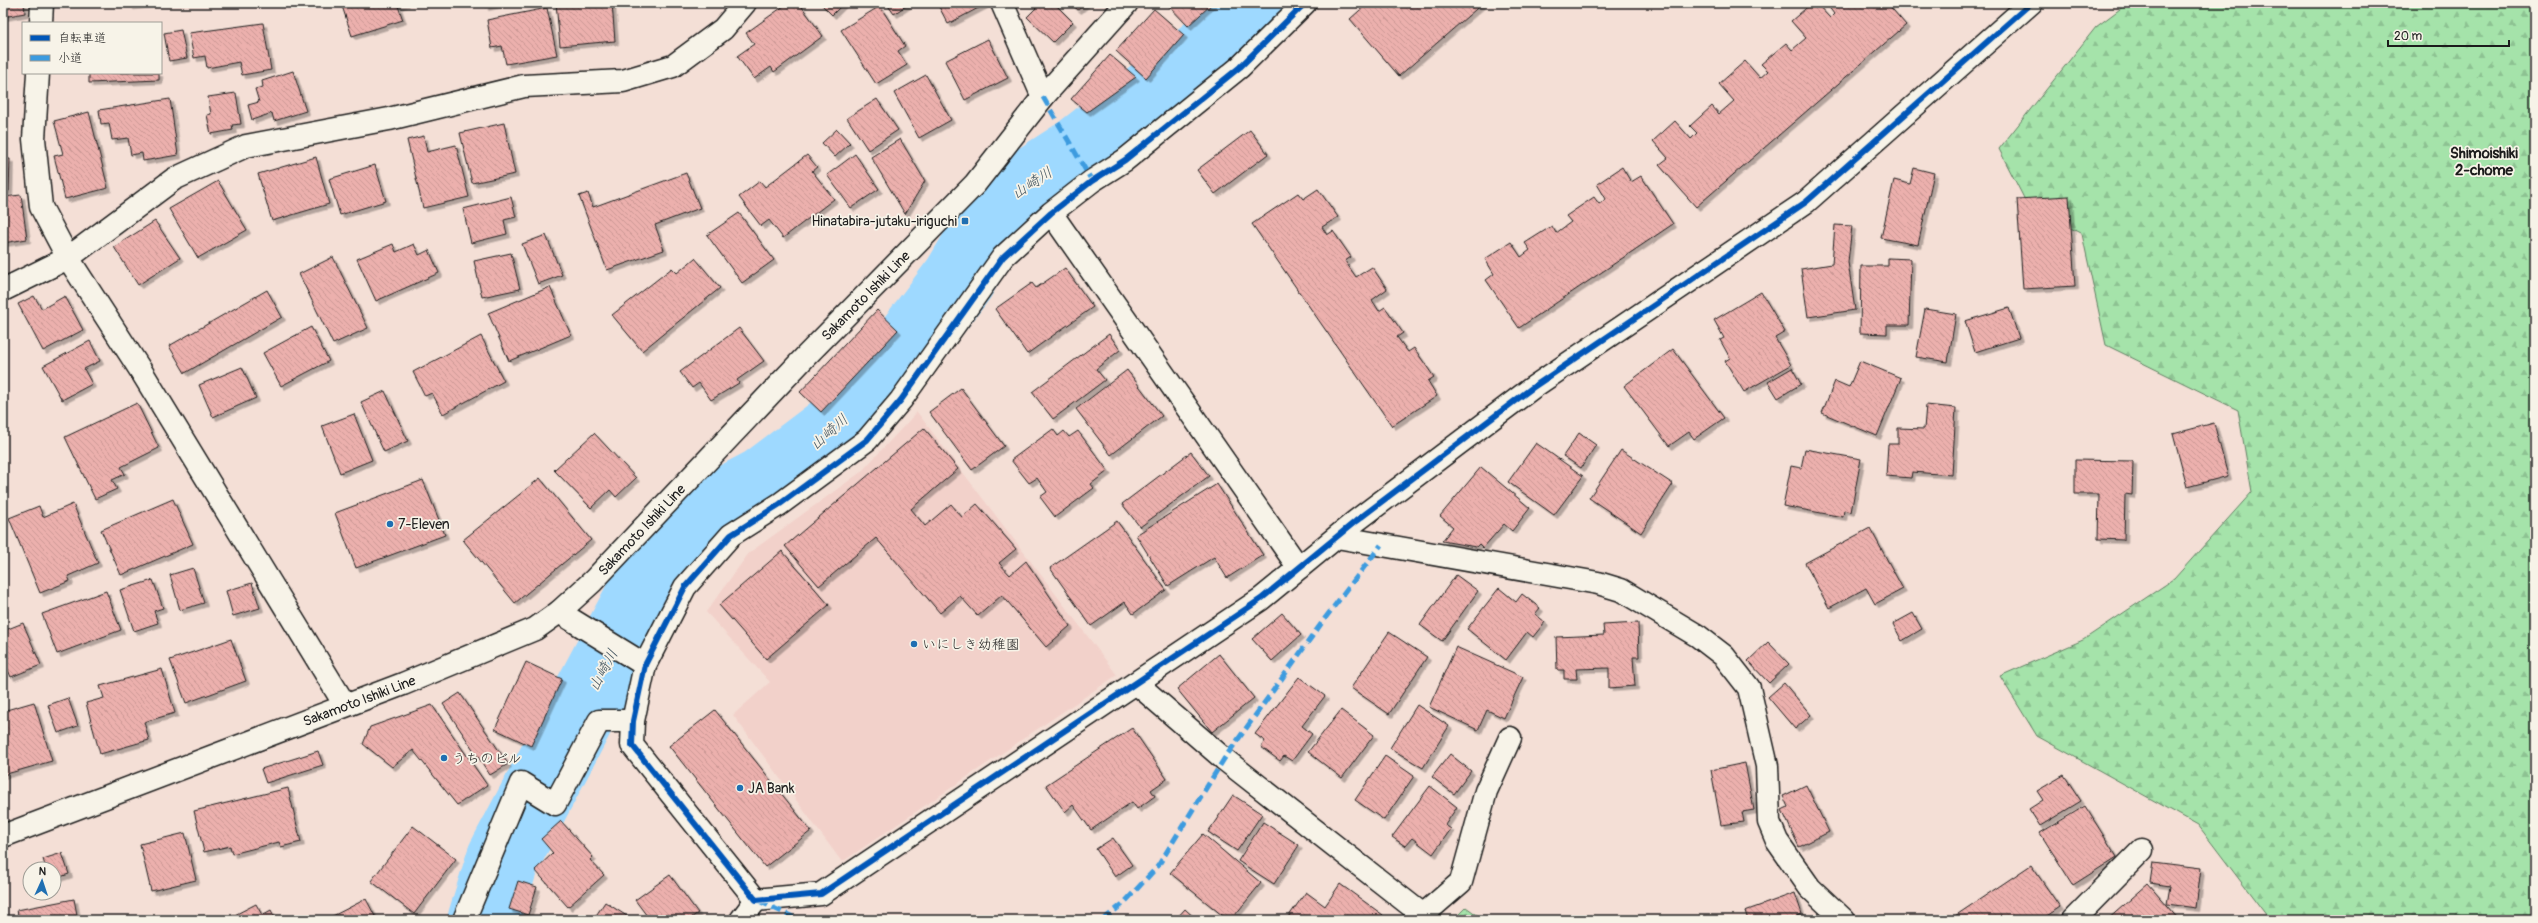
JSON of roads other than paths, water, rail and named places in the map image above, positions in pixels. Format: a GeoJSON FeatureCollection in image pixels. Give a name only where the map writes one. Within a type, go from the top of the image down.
{"type":"FeatureCollection","features":[{"type":"Feature","properties":{"kind":"street"},"geometry":{"type":"LineString","coordinates":[[41,22],[42,3]]}},
{"type":"Feature","properties":{"kind":"street"},"geometry":{"type":"LineString","coordinates":[[3,290],[68,258],[174,179],[246,146],[389,119],[524,86],[623,81],[673,66],[723,29],[745,3]]}},
{"type":"Feature","properties":{"kind":"street"},"geometry":{"type":"LineString","coordinates":[[1002,3],[1043,97]]}},
{"type":"Feature","properties":{"kind":"street","name":"Sakamoto Ishiki Line"},"geometry":{"type":"LineString","coordinates":[[3,836],[403,684],[535,629],[559,612],[593,581],[808,355],[975,184],[1043,97],[1127,3]]}},
{"type":"Feature","properties":{"kind":"street"},"geometry":{"type":"LineString","coordinates":[[756,900],[632,744],[632,721],[645,665],[685,588],[731,536],[780,504],[867,440],[901,400],[1003,257],[1051,213],[1092,181],[1124,160],[1240,67],[1305,3]]}},
{"type":"Feature","properties":{"kind":"street"},"geometry":{"type":"LineString","coordinates":[[741,920],[756,900],[821,894],[1261,599],[1337,537],[1532,388],[1806,202],[2031,3]]}},
{"type":"Feature","properties":{"kind":"street"},"geometry":{"type":"LineString","coordinates":[[38,74],[34,139],[41,206],[68,258],[143,374],[345,705]]}},
{"type":"Feature","properties":{"kind":"street"},"geometry":{"type":"LineString","coordinates":[[1051,213],[1299,568]]}},
{"type":"Feature","properties":{"kind":"street"},"geometry":{"type":"LineString","coordinates":[[1337,537],[1598,583],[1621,590],[1698,636],[1724,656],[1749,688],[1767,766],[1769,822],[1777,842],[1810,888],[1844,920]]}},
{"type":"Feature","properties":{"kind":"street"},"geometry":{"type":"LineString","coordinates":[[559,612],[645,665]]}},
{"type":"Feature","properties":{"kind":"street"},"geometry":{"type":"LineString","coordinates":[[1136,683],[1231,765],[1424,915],[1461,882],[1486,791],[1510,738]]}},
{"type":"Feature","properties":{"kind":"street"},"geometry":{"type":"LineString","coordinates":[[464,920],[521,783],[555,804],[599,721],[632,721]]}},
{"type":"Feature","properties":{"kind":"street"},"geometry":{"type":"LineString","coordinates":[[2073,920],[2142,850]]}},
{"type":"Feature","properties":{"kind":"waterway","name":"山崎川"},"geometry":{"type":"LineString","coordinates":[[484,920],[503,859],[643,594],[704,515],[765,483],[834,431],[899,358],[959,279],[1006,200],[1080,152],[1210,50],[1258,3]]}},
{"type":"Feature","properties":{"kind":"place","name":"Hinatabira-jutaku-iriguchi"},"geometry":{"type":"Point","coordinates":[965,221]}},
{"type":"Feature","properties":{"kind":"place","name":"7-Eleven"},"geometry":{"type":"Point","coordinates":[390,524]}},
{"type":"Feature","properties":{"kind":"place","name":"いにしき幼稚園"},"geometry":{"type":"Point","coordinates":[914,644]}},
{"type":"Feature","properties":{"kind":"place","name":"うちのビル"},"geometry":{"type":"Point","coordinates":[444,758]}},
{"type":"Feature","properties":{"kind":"place","name":"JA Bank"},"geometry":{"type":"Point","coordinates":[740,788]}},
{"type":"Feature","properties":{"kind":"district","name":"Shimoishiki 2-chome"},"geometry":{"type":"Point","coordinates":[2484,162]}}]}
